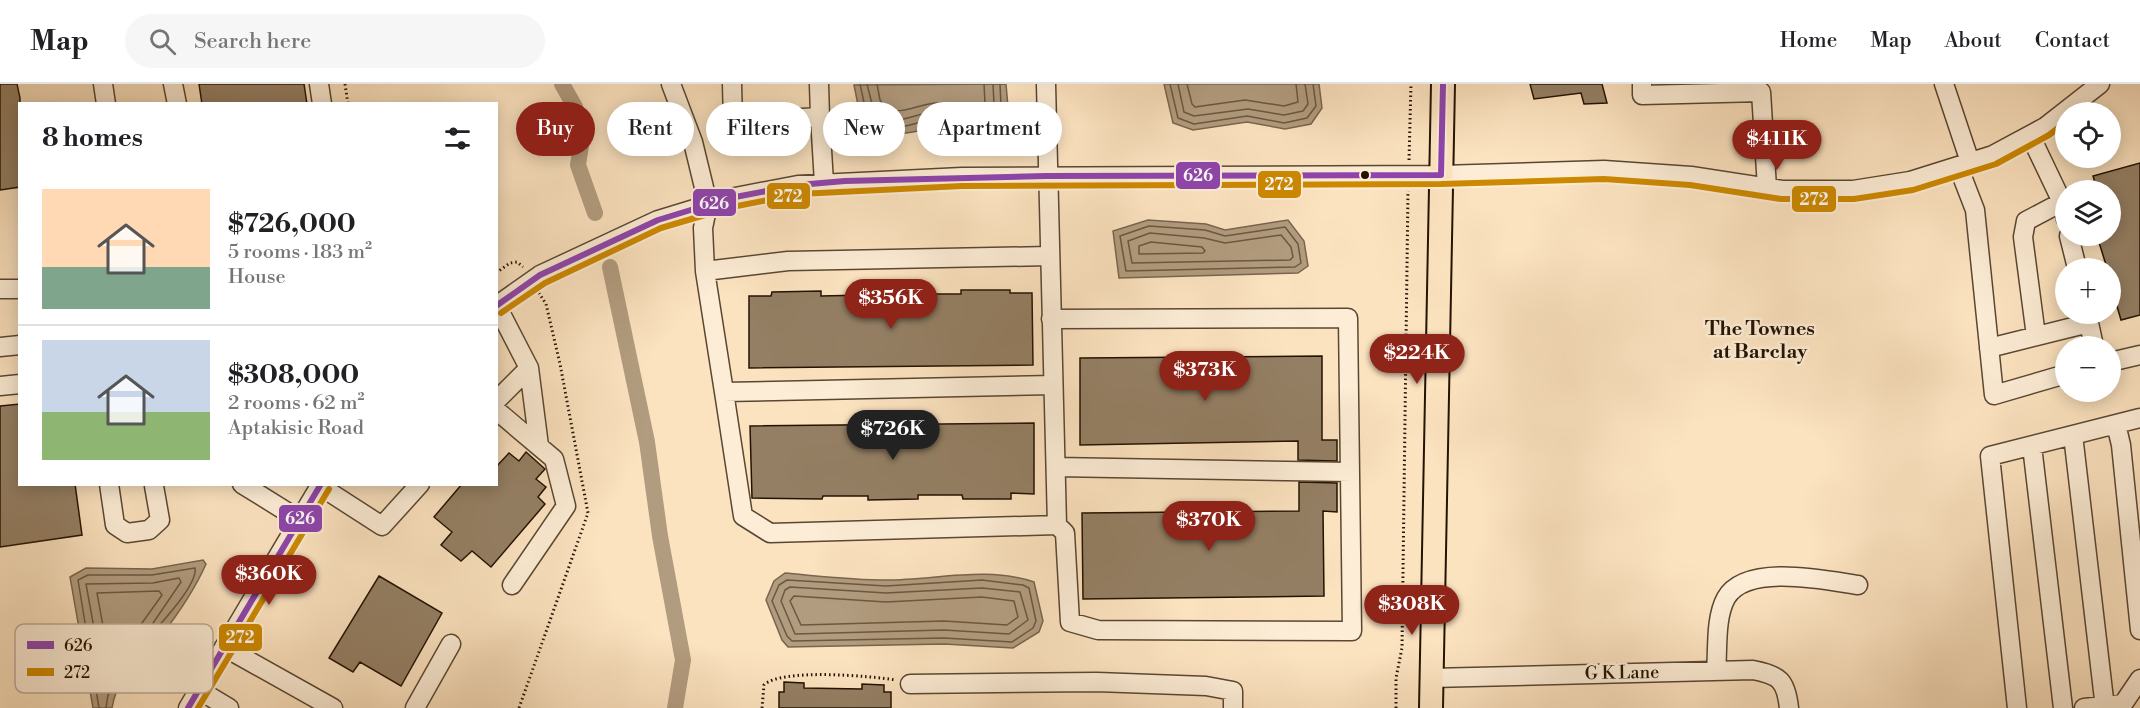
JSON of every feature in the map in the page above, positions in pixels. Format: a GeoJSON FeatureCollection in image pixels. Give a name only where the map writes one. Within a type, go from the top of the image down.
{"type":"FeatureCollection","features":[{"type":"Feature","properties":{"kind":"main road"},"geometry":{"type":"LineString","coordinates":[[1431,708],[1443,84]]}},
{"type":"Feature","properties":{"kind":"street"},"geometry":{"type":"LineString","coordinates":[[103,84],[106,102]]}},
{"type":"Feature","properties":{"kind":"street"},"geometry":{"type":"LineString","coordinates":[[173,84],[177,102]]}},
{"type":"Feature","properties":{"kind":"street"},"geometry":{"type":"LineString","coordinates":[[319,84],[322,102]]}},
{"type":"Feature","properties":{"kind":"street"},"geometry":{"type":"LineString","coordinates":[[671,84],[693,142],[708,204],[703,228],[705,271],[743,516],[770,532],[1057,525]]}},
{"type":"Feature","properties":{"kind":"street"},"geometry":{"type":"LineString","coordinates":[[732,84],[733,122],[820,117]]}},
{"type":"Feature","properties":{"kind":"street"},"geometry":{"type":"LineString","coordinates":[[819,84],[824,183]]}},
{"type":"Feature","properties":{"kind":"street"},"geometry":{"type":"LineString","coordinates":[[1046,84],[1046,176],[1057,525],[1065,534],[1070,622],[1098,630],[1352,631],[1348,318],[1051,319]]}},
{"type":"Feature","properties":{"kind":"street"},"geometry":{"type":"LineString","coordinates":[[1642,84],[1642,95],[1689,89],[1761,92],[1767,188]]}},
{"type":"Feature","properties":{"kind":"street"},"geometry":{"type":"LineString","coordinates":[[1944,84],[1975,210],[1994,395],[2055,377]]}},
{"type":"Feature","properties":{"kind":"street"},"geometry":{"type":"LineString","coordinates":[[498,305],[540,275],[658,220],[708,204],[798,185],[1046,176],[1441,175],[1604,170],[1691,176],[1767,188],[1853,190],[1910,181],[1992,154],[2045,127],[2097,85]]}},
{"type":"Feature","properties":{"kind":"street"},"geometry":{"type":"LineString","coordinates":[[2030,135],[2055,190]]}},
{"type":"Feature","properties":{"kind":"street"},"geometry":{"type":"LineString","coordinates":[[2036,336],[2024,237],[2026,222],[2055,213]]}},
{"type":"Feature","properties":{"kind":"street"},"geometry":{"type":"LineString","coordinates":[[705,271],[788,261],[1049,256]]}},
{"type":"Feature","properties":{"kind":"street"},"geometry":{"type":"LineString","coordinates":[[0,289],[18,289]]}},
{"type":"Feature","properties":{"kind":"street"},"geometry":{"type":"LineString","coordinates":[[498,308],[529,368],[539,446]]}},
{"type":"Feature","properties":{"kind":"street"},"geometry":{"type":"LineString","coordinates":[[1989,348],[2071,324]]}},
{"type":"Feature","properties":{"kind":"street"},"geometry":{"type":"LineString","coordinates":[[0,347],[18,345]]}},
{"type":"Feature","properties":{"kind":"street"},"geometry":{"type":"LineString","coordinates":[[2121,359],[2140,355]]}},
{"type":"Feature","properties":{"kind":"street"},"geometry":{"type":"LineString","coordinates":[[498,399],[529,368]]}},
{"type":"Feature","properties":{"kind":"street"},"geometry":{"type":"LineString","coordinates":[[0,386],[18,384]]}},
{"type":"Feature","properties":{"kind":"street"},"geometry":{"type":"LineString","coordinates":[[724,392],[1053,385]]}},
{"type":"Feature","properties":{"kind":"street"},"geometry":{"type":"LineString","coordinates":[[498,412],[554,459],[566,506],[512,585]]}},
{"type":"Feature","properties":{"kind":"street"},"geometry":{"type":"LineString","coordinates":[[2018,708],[1990,456],[2140,418]]}},
{"type":"Feature","properties":{"kind":"street"},"geometry":{"type":"LineString","coordinates":[[2116,424],[2121,445],[2140,630]]}},
{"type":"Feature","properties":{"kind":"street"},"geometry":{"type":"LineString","coordinates":[[2073,435],[2105,707]]}},
{"type":"Feature","properties":{"kind":"street"},"geometry":{"type":"LineString","coordinates":[[2032,446],[2063,708]]}},
{"type":"Feature","properties":{"kind":"street"},"geometry":{"type":"LineString","coordinates":[[1056,467],[1350,472]]}},
{"type":"Feature","properties":{"kind":"street"},"geometry":{"type":"LineString","coordinates":[[109,486],[115,525],[127,533],[155,527],[159,520],[154,486]]}},
{"type":"Feature","properties":{"kind":"street"},"geometry":{"type":"LineString","coordinates":[[245,486],[300,520]]}},
{"type":"Feature","properties":{"kind":"street"},"geometry":{"type":"LineString","coordinates":[[213,666],[320,486]]}},
{"type":"Feature","properties":{"kind":"street"},"geometry":{"type":"LineString","coordinates":[[322,486],[382,526],[418,486]]}},
{"type":"Feature","properties":{"kind":"street"},"geometry":{"type":"LineString","coordinates":[[1716,671],[1723,605],[1736,588],[1757,580],[1779,577],[1805,577],[1858,585]]}},
{"type":"Feature","properties":{"kind":"street"},"geometry":{"type":"LineString","coordinates":[[415,708],[451,644]]}},
{"type":"Feature","properties":{"kind":"street"},"geometry":{"type":"LineString","coordinates":[[224,647],[333,708]]}},
{"type":"Feature","properties":{"kind":"street","name":"G K Lane"},"geometry":{"type":"LineString","coordinates":[[1431,678],[1753,670],[1770,673],[1779,679],[1787,689],[1789,708]]}},
{"type":"Feature","properties":{"kind":"street"},"geometry":{"type":"LineString","coordinates":[[2084,708],[2123,705],[2140,679]]}},
{"type":"Feature","properties":{"kind":"street"},"geometry":{"type":"LineString","coordinates":[[910,684],[1097,682],[1206,686],[1233,691],[1233,708]]}},
{"type":"Feature","properties":{"kind":"street"},"geometry":{"type":"LineString","coordinates":[[188,708],[197,693]]}},
{"type":"Feature","properties":{"kind":"street"},"geometry":{"type":"LineString","coordinates":[[204,693],[229,708]]}},
{"type":"Feature","properties":{"kind":"path"},"geometry":{"type":"LineString","coordinates":[[345,84],[348,102]]}},
{"type":"Feature","properties":{"kind":"path"},"geometry":{"type":"LineString","coordinates":[[1409,141],[1411,84]]}},
{"type":"Feature","properties":{"kind":"path"},"geometry":{"type":"LineString","coordinates":[[1396,708],[1396,678],[1402,648],[1408,192]]}},
{"type":"Feature","properties":{"kind":"path"},"geometry":{"type":"LineString","coordinates":[[498,272],[510,263],[517,262],[524,267]]}},
{"type":"Feature","properties":{"kind":"path"},"geometry":{"type":"LineString","coordinates":[[762,708],[764,685],[768,681],[782,677],[882,678],[910,684]]}},
{"type":"Feature","properties":{"kind":"water"},"geometry":{"type":"Polygon","coordinates":[[[1006,84],[1008,102],[917,102],[917,131],[905,133],[905,102],[857,102],[854,85],[1006,84]]]}},
{"type":"Feature","properties":{"kind":"water"},"geometry":{"type":"Polygon","coordinates":[[[1164,84],[1319,84],[1322,108],[1311,124],[1285,129],[1247,122],[1193,130],[1173,123],[1164,84]]]}},
{"type":"Feature","properties":{"kind":"water"},"geometry":{"type":"Polygon","coordinates":[[[1148,220],[1206,224],[1225,230],[1288,220],[1304,241],[1308,266],[1298,273],[1119,278],[1113,231],[1148,220]]]}},
{"type":"Feature","properties":{"kind":"water"},"geometry":{"type":"Polygon","coordinates":[[[203,560],[206,564],[170,624],[78,624],[70,577],[86,568],[152,569],[203,560]]]}},
{"type":"Feature","properties":{"kind":"water"},"geometry":{"type":"Polygon","coordinates":[[[785,573],[874,580],[979,574],[1016,577],[1034,582],[1043,621],[1039,632],[1013,648],[944,644],[788,647],[782,640],[766,600],[774,581],[785,573]]]}},
{"type":"Feature","properties":{"kind":"water"},"geometry":{"type":"Polygon","coordinates":[[[90,693],[116,693],[112,708],[93,708],[90,693]]]}},
{"type":"Feature","properties":{"kind":"building"},"geometry":{"type":"Polygon","coordinates":[[[0,84],[17,84],[20,98],[18,102],[18,187],[0,190],[0,84]]]}},
{"type":"Feature","properties":{"kind":"building"},"geometry":{"type":"Polygon","coordinates":[[[199,84],[304,84],[307,102],[202,102],[199,84]]]}},
{"type":"Feature","properties":{"kind":"building"},"geometry":{"type":"Polygon","coordinates":[[[1530,84],[1602,84],[1607,103],[1584,104],[1581,93],[1534,99],[1530,84]]]}},
{"type":"Feature","properties":{"kind":"building"},"geometry":{"type":"Polygon","coordinates":[[[2140,163],[2140,315],[2121,320],[2121,258],[2104,258],[2100,246],[2121,246],[2121,180],[2094,180],[2093,176],[2140,163]]]}},
{"type":"Feature","properties":{"kind":"building"},"geometry":{"type":"Polygon","coordinates":[[[916,290],[916,294],[961,294],[961,290],[1010,290],[1010,293],[1032,293],[1033,365],[749,368],[749,296],[771,296],[772,292],[821,291],[821,296],[866,295],[866,291],[916,290]]]}},
{"type":"Feature","properties":{"kind":"building"},"geometry":{"type":"Polygon","coordinates":[[[1322,356],[1322,440],[1337,440],[1337,461],[1298,460],[1298,441],[1080,445],[1080,358],[1322,356]]]}},
{"type":"Feature","properties":{"kind":"building"},"geometry":{"type":"Polygon","coordinates":[[[18,404],[18,486],[75,486],[82,535],[0,547],[0,406],[18,404]]]}},
{"type":"Feature","properties":{"kind":"building"},"geometry":{"type":"Polygon","coordinates":[[[1034,423],[1034,494],[1011,493],[1011,499],[963,499],[962,495],[918,495],[918,499],[868,500],[868,496],[823,496],[822,499],[752,498],[750,426],[1034,423]]]}},
{"type":"Feature","properties":{"kind":"building"},"geometry":{"type":"Polygon","coordinates":[[[526,452],[545,469],[536,479],[546,487],[538,497],[545,504],[491,567],[472,551],[461,561],[441,545],[452,532],[434,517],[460,486],[498,486],[498,465],[509,453],[519,461],[526,452]]]}},
{"type":"Feature","properties":{"kind":"building"},"geometry":{"type":"Polygon","coordinates":[[[1299,482],[1337,483],[1337,512],[1323,511],[1324,596],[1083,599],[1082,513],[1299,511],[1299,482]]]}},
{"type":"Feature","properties":{"kind":"building"},"geometry":{"type":"Polygon","coordinates":[[[379,576],[442,613],[401,686],[360,662],[353,672],[329,658],[379,576]]]}},
{"type":"Feature","properties":{"kind":"building"},"geometry":{"type":"Polygon","coordinates":[[[784,682],[804,683],[804,688],[862,689],[862,684],[884,685],[884,692],[891,692],[891,708],[779,708],[779,692],[784,692],[784,682]]]}},
{"type":"Feature","properties":{"kind":"waterway"},"geometry":{"type":"LineString","coordinates":[[562,84],[575,107],[583,132],[578,165],[595,213]]}},
{"type":"Feature","properties":{"kind":"waterway"},"geometry":{"type":"LineString","coordinates":[[610,267],[647,442],[660,536],[683,660],[675,708]]}},
{"type":"Feature","properties":{"kind":"transit line","name":"626"},"geometry":{"type":"LineString","coordinates":[[1441,175],[1443,84]]}},
{"type":"Feature","properties":{"kind":"transit line","name":"272"},"geometry":{"type":"LineString","coordinates":[[501,313],[545,283],[661,228],[732,207],[799,194],[962,186],[1441,184],[1604,179],[1690,185],[1781,199],[1854,199],[1913,190],[1996,164],[2055,130]]}},
{"type":"Feature","properties":{"kind":"transit line","name":"626"},"geometry":{"type":"LineString","coordinates":[[498,305],[540,275],[658,220],[730,198],[798,185],[845,181],[1046,176],[1441,175]]}},
{"type":"Feature","properties":{"kind":"transit line","name":"626"},"geometry":{"type":"LineString","coordinates":[[213,666],[320,486]]}},
{"type":"Feature","properties":{"kind":"transit line","name":"272"},"geometry":{"type":"LineString","coordinates":[[213,683],[329,489]]}},
{"type":"Feature","properties":{"kind":"transit line","name":"626"},"geometry":{"type":"LineString","coordinates":[[188,708],[197,693]]}},
{"type":"Feature","properties":{"kind":"transit line","name":"272"},"geometry":{"type":"LineString","coordinates":[[198,708],[207,693]]}},
{"type":"Feature","properties":{"kind":"district","name":"The Townes at Barclay"},"geometry":{"type":"Point","coordinates":[1760,340]}}]}
